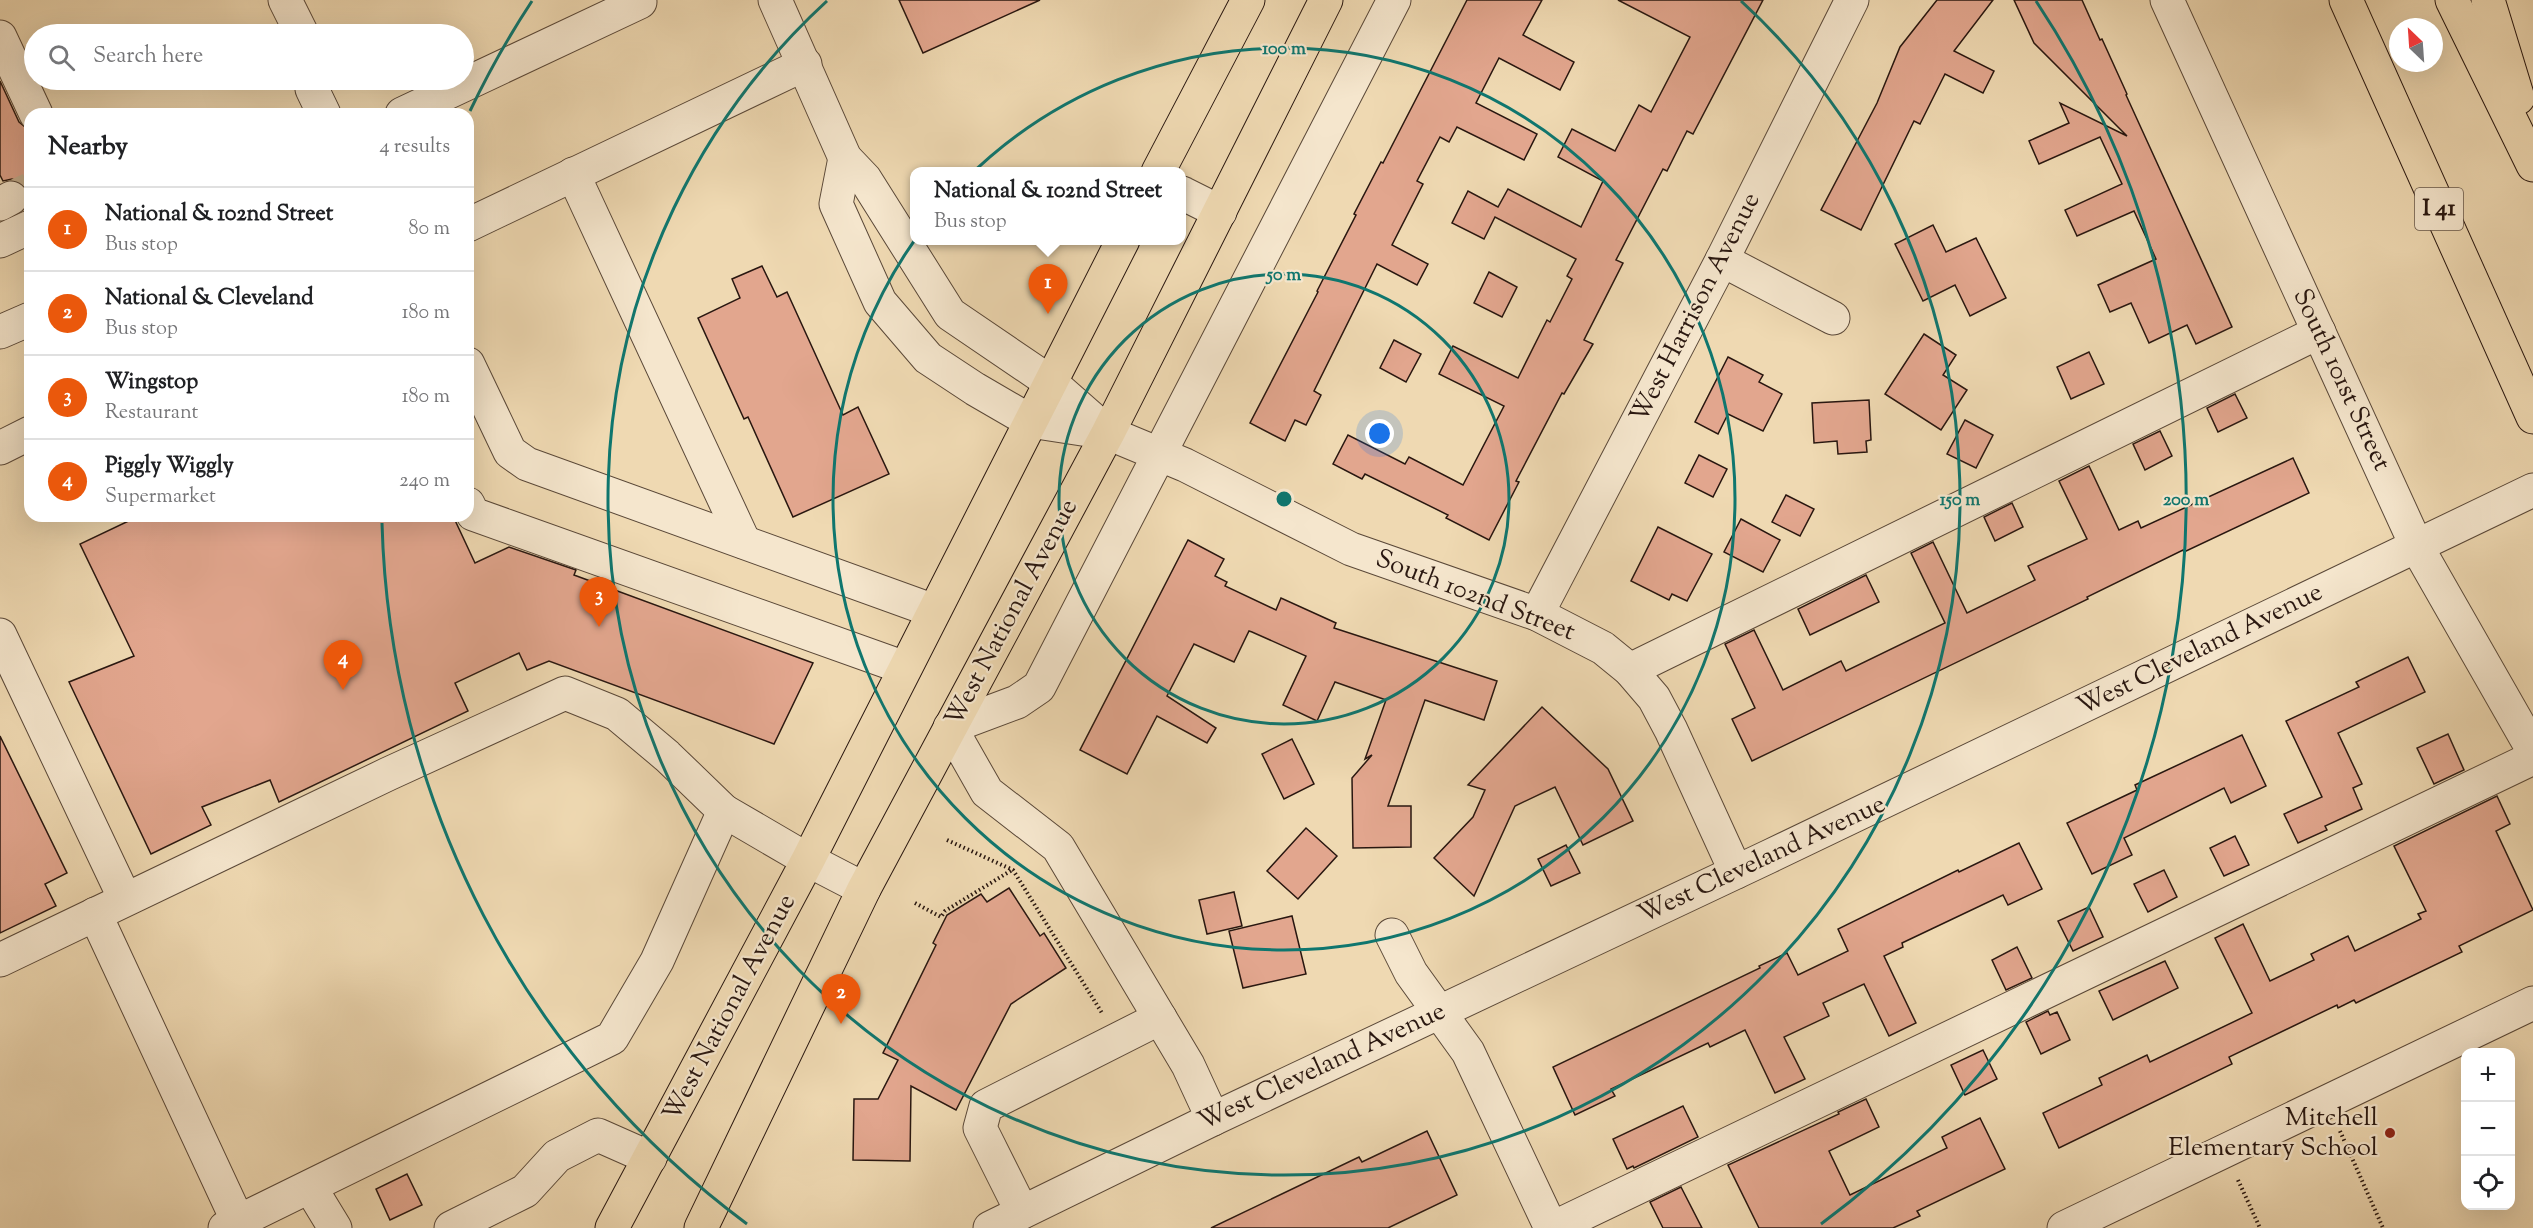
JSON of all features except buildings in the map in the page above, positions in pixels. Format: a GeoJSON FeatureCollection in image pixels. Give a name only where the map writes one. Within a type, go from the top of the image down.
{"type":"FeatureCollection","features":[{"type":"Feature","properties":{"kind":"main road"},"geometry":{"type":"LineString","coordinates":[[1160,167],[1248,0]]}},
{"type":"Feature","properties":{"kind":"main road","name":"West National Avenue"},"geometry":{"type":"LineString","coordinates":[[700,1228],[864,889],[1108,433],[1326,0]]}},
{"type":"Feature","properties":{"kind":"main road","name":"I 41"},"geometry":{"type":"LineString","coordinates":[[2346,0],[2533,417]]}},
{"type":"Feature","properties":{"kind":"main road"},"geometry":{"type":"LineString","coordinates":[[2452,0],[2533,165]]}},
{"type":"Feature","properties":{"kind":"main road"},"geometry":{"type":"LineString","coordinates":[[2488,0],[2533,148]]}},
{"type":"Feature","properties":{"kind":"main road","name":"West National Avenue"},"geometry":{"type":"LineString","coordinates":[[612,1228],[808,860],[1120,245]]}},
{"type":"Feature","properties":{"kind":"street"},"geometry":{"type":"LineString","coordinates":[[285,0],[297,24]]}},
{"type":"Feature","properties":{"kind":"street"},"geometry":{"type":"LineString","coordinates":[[474,80],[640,2],[639,0]]}},
{"type":"Feature","properties":{"kind":"street","name":"South 102nd Street"},"geometry":{"type":"LineString","coordinates":[[775,0],[805,64],[844,158],[865,179],[950,314],[1050,382],[1108,433]]}},
{"type":"Feature","properties":{"kind":"street"},"geometry":{"type":"LineString","coordinates":[[1213,1119],[1188,1065],[1058,847],[987,792],[950,727],[1017,702],[1039,687],[1161,455],[1394,0]]}},
{"type":"Feature","properties":{"kind":"street","name":"West Harrison Avenue"},"geometry":{"type":"LineString","coordinates":[[1537,614],[1722,260],[1852,0]]}},
{"type":"Feature","properties":{"kind":"street","name":"South 101st Street"},"geometry":{"type":"LineString","coordinates":[[2167,0],[2417,547],[2533,750]]}},
{"type":"Feature","properties":{"kind":"street"},"geometry":{"type":"LineString","coordinates":[[0,38],[24,89]]}},
{"type":"Feature","properties":{"kind":"street"},"geometry":{"type":"LineString","coordinates":[[474,222],[805,64]]}},
{"type":"Feature","properties":{"kind":"street"},"geometry":{"type":"LineString","coordinates":[[25,90],[33,108]]}},
{"type":"Feature","properties":{"kind":"street"},"geometry":{"type":"LineString","coordinates":[[312,90],[321,108]]}},
{"type":"Feature","properties":{"kind":"street"},"geometry":{"type":"LineString","coordinates":[[415,108],[453,90]]}},
{"type":"Feature","properties":{"kind":"street","name":"South 102nd Street"},"geometry":{"type":"LineString","coordinates":[[844,158],[836,204],[880,302],[928,358],[1030,421],[1108,433],[1161,455],[1351,549],[1537,614],[1603,648],[1630,670],[1654,698],[1736,872]]}},
{"type":"Feature","properties":{"kind":"street"},"geometry":{"type":"LineString","coordinates":[[573,174],[744,542]]}},
{"type":"Feature","properties":{"kind":"street"},"geometry":{"type":"LineString","coordinates":[[1186,195],[1220,212]]}},
{"type":"Feature","properties":{"kind":"street"},"geometry":{"type":"LineString","coordinates":[[0,241],[24,230]]}},
{"type":"Feature","properties":{"kind":"street"},"geometry":{"type":"LineString","coordinates":[[1722,260],[1833,318]]}},
{"type":"Feature","properties":{"kind":"street"},"geometry":{"type":"LineString","coordinates":[[0,332],[24,321]]}},
{"type":"Feature","properties":{"kind":"street"},"geometry":{"type":"LineString","coordinates":[[1630,670],[2319,332]]}},
{"type":"Feature","properties":{"kind":"street"},"geometry":{"type":"LineString","coordinates":[[474,377],[510,452],[527,464],[934,611]]}},
{"type":"Feature","properties":{"kind":"street"},"geometry":{"type":"LineString","coordinates":[[0,448],[24,436]]}},
{"type":"Feature","properties":{"kind":"street","name":"West Cleveland Avenue"},"geometry":{"type":"LineString","coordinates":[[990,1228],[1213,1119],[1736,872],[2533,490]]}},
{"type":"Feature","properties":{"kind":"street"},"geometry":{"type":"LineString","coordinates":[[474,514],[905,668]]}},
{"type":"Feature","properties":{"kind":"street"},"geometry":{"type":"LineString","coordinates":[[0,635],[125,899]]}},
{"type":"Feature","properties":{"kind":"street"},"geometry":{"type":"LineString","coordinates":[[0,960],[469,736],[565,693],[617,714],[667,756],[724,811],[808,860],[864,889]]}},
{"type":"Feature","properties":{"kind":"street"},"geometry":{"type":"LineString","coordinates":[[1392,935],[1411,973],[1468,1052],[1552,1228],[2533,758]]}},
{"type":"Feature","properties":{"kind":"street"},"geometry":{"type":"LineString","coordinates":[[95,914],[235,1226],[612,1038],[657,961],[724,811]]}},
{"type":"Feature","properties":{"kind":"street"},"geometry":{"type":"LineString","coordinates":[[2064,1228],[2533,1003]]}},
{"type":"Feature","properties":{"kind":"street"},"geometry":{"type":"LineString","coordinates":[[1022,1212],[980,1128],[986,1106],[1160,1018]]}},
{"type":"Feature","properties":{"kind":"street"},"geometry":{"type":"LineString","coordinates":[[451,1228],[525,1191],[557,1156],[598,1135],[650,1158]]}},
{"type":"Feature","properties":{"kind":"street"},"geometry":{"type":"LineString","coordinates":[[310,1187],[335,1228]]}},
{"type":"Feature","properties":{"kind":"path"},"geometry":{"type":"LineString","coordinates":[[947,840],[1013,870],[1119,1039]]}},
{"type":"Feature","properties":{"kind":"path"},"geometry":{"type":"LineString","coordinates":[[915,903],[941,917],[945,911],[1013,870]]}},
{"type":"Feature","properties":{"kind":"path"},"geometry":{"type":"LineString","coordinates":[[2340,1131],[2383,1228]]}},
{"type":"Feature","properties":{"kind":"path"},"geometry":{"type":"LineString","coordinates":[[2238,1180],[2259,1228]]}},
{"type":"Feature","properties":{"kind":"tunnel"},"geometry":{"type":"LineString","coordinates":[[11,198],[24,192]]}},
{"type":"Feature","properties":{"kind":"place","name":"National & 102nd Street"},"geometry":{"type":"Point","coordinates":[1048,314]}},
{"type":"Feature","properties":{"kind":"place","name":"Wingstop"},"geometry":{"type":"Point","coordinates":[599,627]}},
{"type":"Feature","properties":{"kind":"place","name":"Piggly Wiggly"},"geometry":{"type":"Point","coordinates":[343,690]}},
{"type":"Feature","properties":{"kind":"place","name":"National & Cleveland"},"geometry":{"type":"Point","coordinates":[841,1024]}},
{"type":"Feature","properties":{"kind":"place","name":"Mitchell Elementary School"},"geometry":{"type":"Point","coordinates":[2390,1133]}}]}
